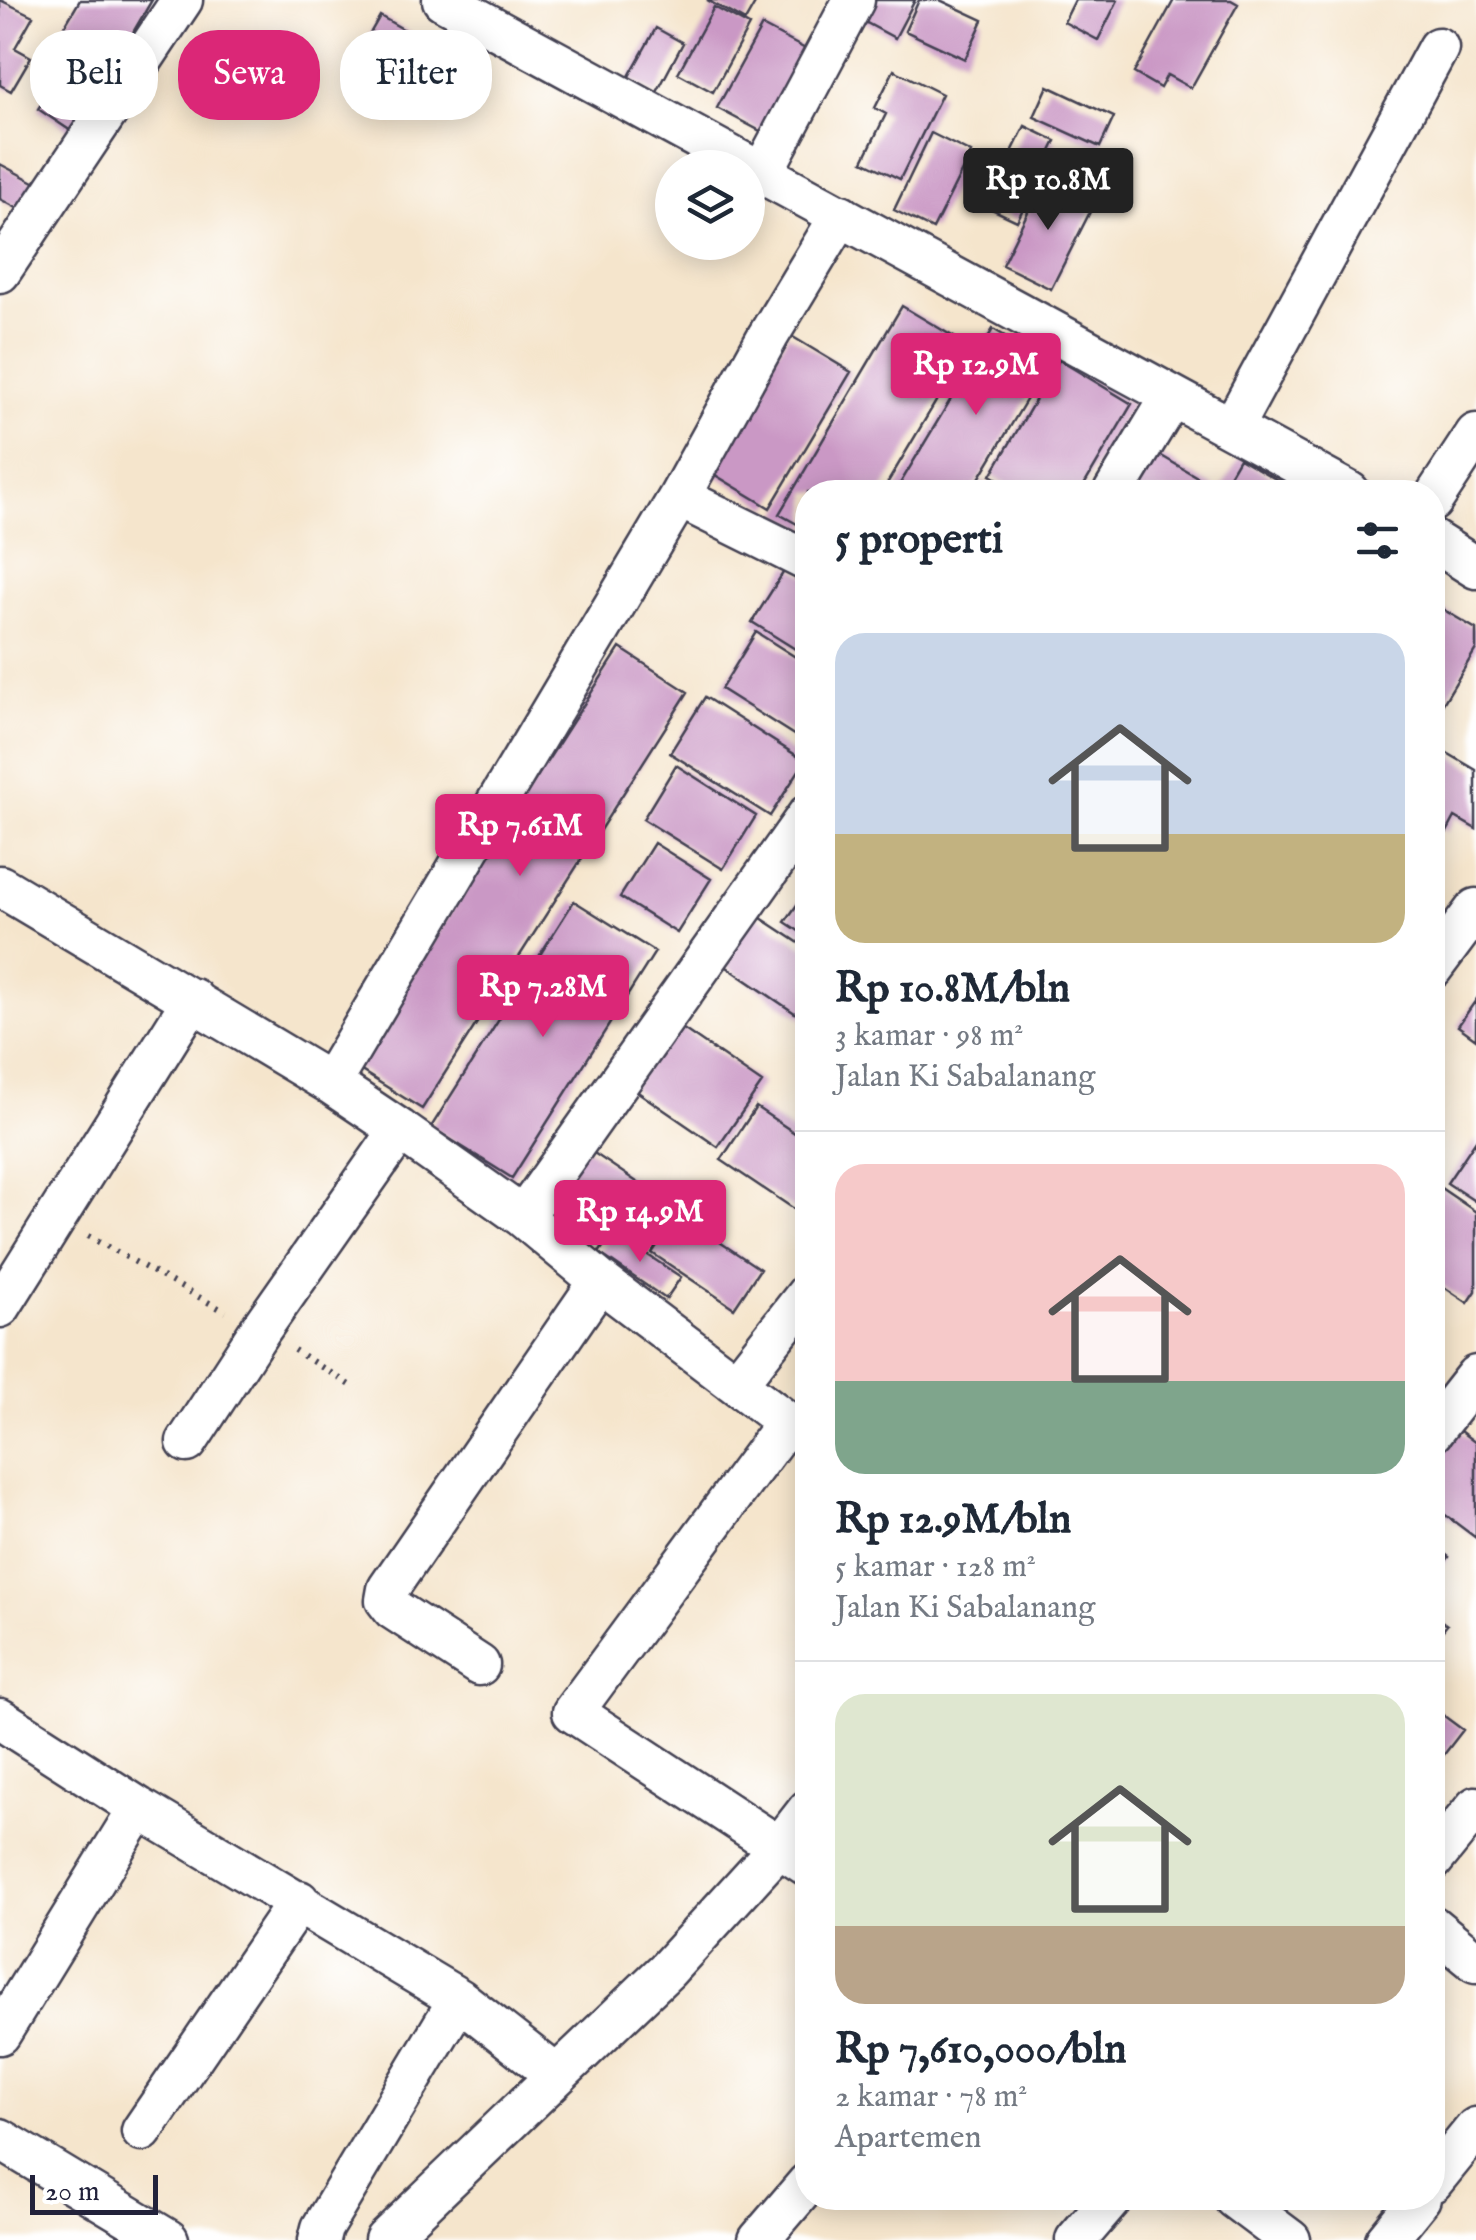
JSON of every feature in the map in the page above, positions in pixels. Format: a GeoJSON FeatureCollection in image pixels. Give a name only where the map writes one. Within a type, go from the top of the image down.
{"type":"FeatureCollection","features":[{"type":"Feature","properties":{"kind":"street"},"geometry":{"type":"LineString","coordinates":[[0,272],[14,221],[182,0]]}},
{"type":"Feature","properties":{"kind":"street"},"geometry":{"type":"LineString","coordinates":[[443,0],[720,150]]}},
{"type":"Feature","properties":{"kind":"street"},"geometry":{"type":"LineString","coordinates":[[765,167],[854,0]]}},
{"type":"Feature","properties":{"kind":"street"},"geometry":{"type":"LineString","coordinates":[[1232,428],[1438,48]]}},
{"type":"Feature","properties":{"kind":"street"},"geometry":{"type":"LineString","coordinates":[[765,175],[1326,480]]}},
{"type":"Feature","properties":{"kind":"street"},"geometry":{"type":"LineString","coordinates":[[330,1082],[680,496],[840,215]]}},
{"type":"Feature","properties":{"kind":"street"},"geometry":{"type":"LineString","coordinates":[[1121,480],[1172,396]]}},
{"type":"Feature","properties":{"kind":"street"},"geometry":{"type":"LineString","coordinates":[[1445,481],[1476,434]]}},
{"type":"Feature","properties":{"kind":"street"},"geometry":{"type":"LineString","coordinates":[[680,496],[795,554]]}},
{"type":"Feature","properties":{"kind":"street"},"geometry":{"type":"LineString","coordinates":[[1445,548],[1476,568]]}},
{"type":"Feature","properties":{"kind":"street"},"geometry":{"type":"LineString","coordinates":[[523,1217],[795,833]]}},
{"type":"Feature","properties":{"kind":"street"},"geometry":{"type":"LineString","coordinates":[[0,886],[330,1082],[523,1217],[600,1281],[795,1428]]}},
{"type":"Feature","properties":{"kind":"street"},"geometry":{"type":"LineString","coordinates":[[1445,946],[1462,918]]}},
{"type":"Feature","properties":{"kind":"street"},"geometry":{"type":"LineString","coordinates":[[0,1307],[193,1000]]}},
{"type":"Feature","properties":{"kind":"street"},"geometry":{"type":"LineString","coordinates":[[187,1442],[400,1130]]}},
{"type":"Feature","properties":{"kind":"street"},"geometry":{"type":"LineString","coordinates":[[479,1665],[392,1609],[386,1600],[388,1589],[600,1281]]}},
{"type":"Feature","properties":{"kind":"street"},"geometry":{"type":"LineString","coordinates":[[737,1383],[795,1309]]}},
{"type":"Feature","properties":{"kind":"street"},"geometry":{"type":"LineString","coordinates":[[1448,1415],[1476,1376]]}},
{"type":"Feature","properties":{"kind":"street"},"geometry":{"type":"LineString","coordinates":[[385,2240],[667,1970],[794,1856],[573,1712],[795,1434]]}},
{"type":"Feature","properties":{"kind":"street"},"geometry":{"type":"LineString","coordinates":[[0,1719],[139,1808],[459,1999],[556,2075]]}},
{"type":"Feature","properties":{"kind":"street"},"geometry":{"type":"LineString","coordinates":[[1445,1845],[1476,1807]]}},
{"type":"Feature","properties":{"kind":"street"},"geometry":{"type":"LineString","coordinates":[[0,2034],[139,1808]]}},
{"type":"Feature","properties":{"kind":"street"},"geometry":{"type":"LineString","coordinates":[[142,2131],[299,1901]]}},
{"type":"Feature","properties":{"kind":"street"},"geometry":{"type":"LineString","coordinates":[[1445,1937],[1476,1962]]}},
{"type":"Feature","properties":{"kind":"street"},"geometry":{"type":"LineString","coordinates":[[319,2240],[322,2228],[459,1999]]}},
{"type":"Feature","properties":{"kind":"street"},"geometry":{"type":"LineString","coordinates":[[1445,2166],[1476,2128]]}},
{"type":"Feature","properties":{"kind":"street"},"geometry":{"type":"LineString","coordinates":[[0,2139],[168,2240]]}},
{"type":"Feature","properties":{"kind":"street"},"geometry":{"type":"LineString","coordinates":[[758,2240],[795,2198]]}},
{"type":"Feature","properties":{"kind":"street"},"geometry":{"type":"LineString","coordinates":[[1076,2240],[1102,2210]]}},
{"type":"Feature","properties":{"kind":"street"},"geometry":{"type":"LineString","coordinates":[[1250,2210],[1290,2240]]}},
{"type":"Feature","properties":{"kind":"street"},"geometry":{"type":"LineString","coordinates":[[1386,2240],[1410,2210]]}},
{"type":"Feature","properties":{"kind":"path"},"geometry":{"type":"LineString","coordinates":[[56,1219],[260,1330],[352,1386]]}},
{"type":"Feature","properties":{"kind":"building"},"geometry":{"type":"Polygon","coordinates":[[[0,0],[33,16],[15,48],[30,59],[11,91],[0,85],[0,0]]]}},
{"type":"Feature","properties":{"kind":"building"},"geometry":{"type":"Polygon","coordinates":[[[80,0],[152,0],[134,30],[64,27],[80,0]]]}},
{"type":"Feature","properties":{"kind":"building"},"geometry":{"type":"Polygon","coordinates":[[[707,0],[757,0],[745,21],[707,0]]]}},
{"type":"Feature","properties":{"kind":"building"},"geometry":{"type":"Polygon","coordinates":[[[858,0],[915,0],[895,38],[850,14],[858,0]]]}},
{"type":"Feature","properties":{"kind":"building"},"geometry":{"type":"Polygon","coordinates":[[[919,0],[940,0],[983,20],[965,59],[905,31],[919,0]]]}},
{"type":"Feature","properties":{"kind":"building"},"geometry":{"type":"Polygon","coordinates":[[[1075,0],[1118,0],[1098,40],[1064,22],[1075,0]]]}},
{"type":"Feature","properties":{"kind":"building"},"geometry":{"type":"Polygon","coordinates":[[[1174,0],[1231,0],[1238,4],[1191,88],[1167,75],[1160,88],[1134,73],[1174,0]]]}},
{"type":"Feature","properties":{"kind":"building"},"geometry":{"type":"Polygon","coordinates":[[[714,7],[749,26],[713,92],[678,73],[714,7]]]}},
{"type":"Feature","properties":{"kind":"building"},"geometry":{"type":"Polygon","coordinates":[[[380,16],[404,30],[372,30],[380,16]]]}},
{"type":"Feature","properties":{"kind":"building"},"geometry":{"type":"Polygon","coordinates":[[[762,26],[813,53],[768,135],[717,108],[762,26]]]}},
{"type":"Feature","properties":{"kind":"building"},"geometry":{"type":"Polygon","coordinates":[[[656,28],[683,43],[656,94],[628,78],[656,28]]]}},
{"type":"Feature","properties":{"kind":"building"},"geometry":{"type":"Polygon","coordinates":[[[894,70],[942,94],[900,179],[863,161],[886,114],[875,108],[894,70]]]}},
{"type":"Feature","properties":{"kind":"building"},"geometry":{"type":"Polygon","coordinates":[[[1048,86],[1114,117],[1100,147],[1034,117],[1048,86]]]}},
{"type":"Feature","properties":{"kind":"building"},"geometry":{"type":"Polygon","coordinates":[[[54,120],[78,120],[71,131],[54,120]]]}},
{"type":"Feature","properties":{"kind":"building"},"geometry":{"type":"Polygon","coordinates":[[[1025,126],[1056,141],[1017,221],[985,206],[1025,126]]]}},
{"type":"Feature","properties":{"kind":"building"},"geometry":{"type":"Polygon","coordinates":[[[931,133],[971,153],[933,229],[894,210],[931,133]]]}},
{"type":"Feature","properties":{"kind":"building"},"geometry":{"type":"Polygon","coordinates":[[[0,164],[47,189],[32,216],[0,199],[0,164]]]}},
{"type":"Feature","properties":{"kind":"building"},"geometry":{"type":"Polygon","coordinates":[[[1045,177],[1095,202],[1051,289],[1002,265],[1045,177]]]}},
{"type":"Feature","properties":{"kind":"building"},"geometry":{"type":"Polygon","coordinates":[[[902,306],[969,346],[889,480],[799,480],[902,306]]]}},
{"type":"Feature","properties":{"kind":"building"},"geometry":{"type":"Polygon","coordinates":[[[993,329],[1049,362],[978,480],[902,480],[993,329]]]}},
{"type":"Feature","properties":{"kind":"building"},"geometry":{"type":"Polygon","coordinates":[[[788,334],[851,372],[770,508],[707,470],[788,334]]]}},
{"type":"Feature","properties":{"kind":"building"},"geometry":{"type":"Polygon","coordinates":[[[1059,360],[1132,404],[1087,480],[1000,480],[991,475],[1059,360]]]}},
{"type":"Feature","properties":{"kind":"building"},"geometry":{"type":"Polygon","coordinates":[[[1148,448],[1202,480],[1128,480],[1148,448]]]}},
{"type":"Feature","properties":{"kind":"building"},"geometry":{"type":"Polygon","coordinates":[[[1239,458],[1277,480],[1226,480],[1239,458]]]}},
{"type":"Feature","properties":{"kind":"building"},"geometry":{"type":"Polygon","coordinates":[[[795,487],[795,523],[779,514],[795,487]]]}},
{"type":"Feature","properties":{"kind":"building"},"geometry":{"type":"Polygon","coordinates":[[[788,565],[795,569],[795,649],[752,622],[788,565]]]}},
{"type":"Feature","properties":{"kind":"building"},"geometry":{"type":"Polygon","coordinates":[[[1445,611],[1476,629],[1476,649],[1445,700],[1445,611]]]}},
{"type":"Feature","properties":{"kind":"building"},"geometry":{"type":"Polygon","coordinates":[[[756,632],[795,657],[795,736],[721,689],[756,632]]]}},
{"type":"Feature","properties":{"kind":"building"},"geometry":{"type":"Polygon","coordinates":[[[620,648],[688,692],[422,1109],[352,1065],[620,648]]]}},
{"type":"Feature","properties":{"kind":"building"},"geometry":{"type":"Polygon","coordinates":[[[705,697],[795,755],[795,777],[770,816],[670,753],[705,697]]]}},
{"type":"Feature","properties":{"kind":"building"},"geometry":{"type":"Polygon","coordinates":[[[1445,752],[1476,770],[1476,829],[1455,817],[1447,832],[1445,752]]]}},
{"type":"Feature","properties":{"kind":"building"},"geometry":{"type":"Polygon","coordinates":[[[676,765],[756,816],[723,869],[643,819],[676,765]]]}},
{"type":"Feature","properties":{"kind":"building"},"geometry":{"type":"Polygon","coordinates":[[[654,843],[711,879],[677,933],[620,897],[654,843]]]}},
{"type":"Feature","properties":{"kind":"building"},"geometry":{"type":"Polygon","coordinates":[[[574,901],[655,952],[512,1178],[431,1127],[574,901]]]}},
{"type":"Feature","properties":{"kind":"building"},"geometry":{"type":"Polygon","coordinates":[[[795,908],[795,929],[785,922],[795,908]]]}},
{"type":"Feature","properties":{"kind":"building"},"geometry":{"type":"Polygon","coordinates":[[[752,912],[795,940],[795,1013],[718,961],[752,912]]]}},
{"type":"Feature","properties":{"kind":"building"},"geometry":{"type":"Polygon","coordinates":[[[1476,1000],[1476,1039],[1458,1026],[1476,1000]]]}},
{"type":"Feature","properties":{"kind":"building"},"geometry":{"type":"Polygon","coordinates":[[[676,1024],[762,1083],[718,1147],[632,1088],[676,1024]]]}},
{"type":"Feature","properties":{"kind":"building"},"geometry":{"type":"Polygon","coordinates":[[[756,1107],[795,1133],[795,1210],[721,1160],[756,1107]]]}},
{"type":"Feature","properties":{"kind":"building"},"geometry":{"type":"Polygon","coordinates":[[[1476,1140],[1476,1202],[1447,1183],[1476,1140]]]}},
{"type":"Feature","properties":{"kind":"building"},"geometry":{"type":"Polygon","coordinates":[[[585,1147],[674,1207],[652,1239],[563,1179],[585,1147]]]}},
{"type":"Feature","properties":{"kind":"building"},"geometry":{"type":"Polygon","coordinates":[[[556,1187],[605,1220],[591,1242],[542,1209],[556,1187]]]}},
{"type":"Feature","properties":{"kind":"building"},"geometry":{"type":"Polygon","coordinates":[[[1445,1191],[1476,1212],[1476,1291],[1468,1303],[1445,1288],[1445,1191]]]}},
{"type":"Feature","properties":{"kind":"building"},"geometry":{"type":"Polygon","coordinates":[[[678,1214],[760,1269],[734,1308],[652,1253],[678,1214]]]}},
{"type":"Feature","properties":{"kind":"building"},"geometry":{"type":"Polygon","coordinates":[[[613,1232],[681,1277],[666,1299],[599,1253],[613,1232]]]}},
{"type":"Feature","properties":{"kind":"building"},"geometry":{"type":"Polygon","coordinates":[[[1452,1425],[1476,1443],[1476,1538],[1445,1515],[1445,1434],[1452,1425]]]}},
{"type":"Feature","properties":{"kind":"building"},"geometry":{"type":"Polygon","coordinates":[[[1445,1717],[1463,1730],[1445,1753],[1445,1717]]]}}]}
